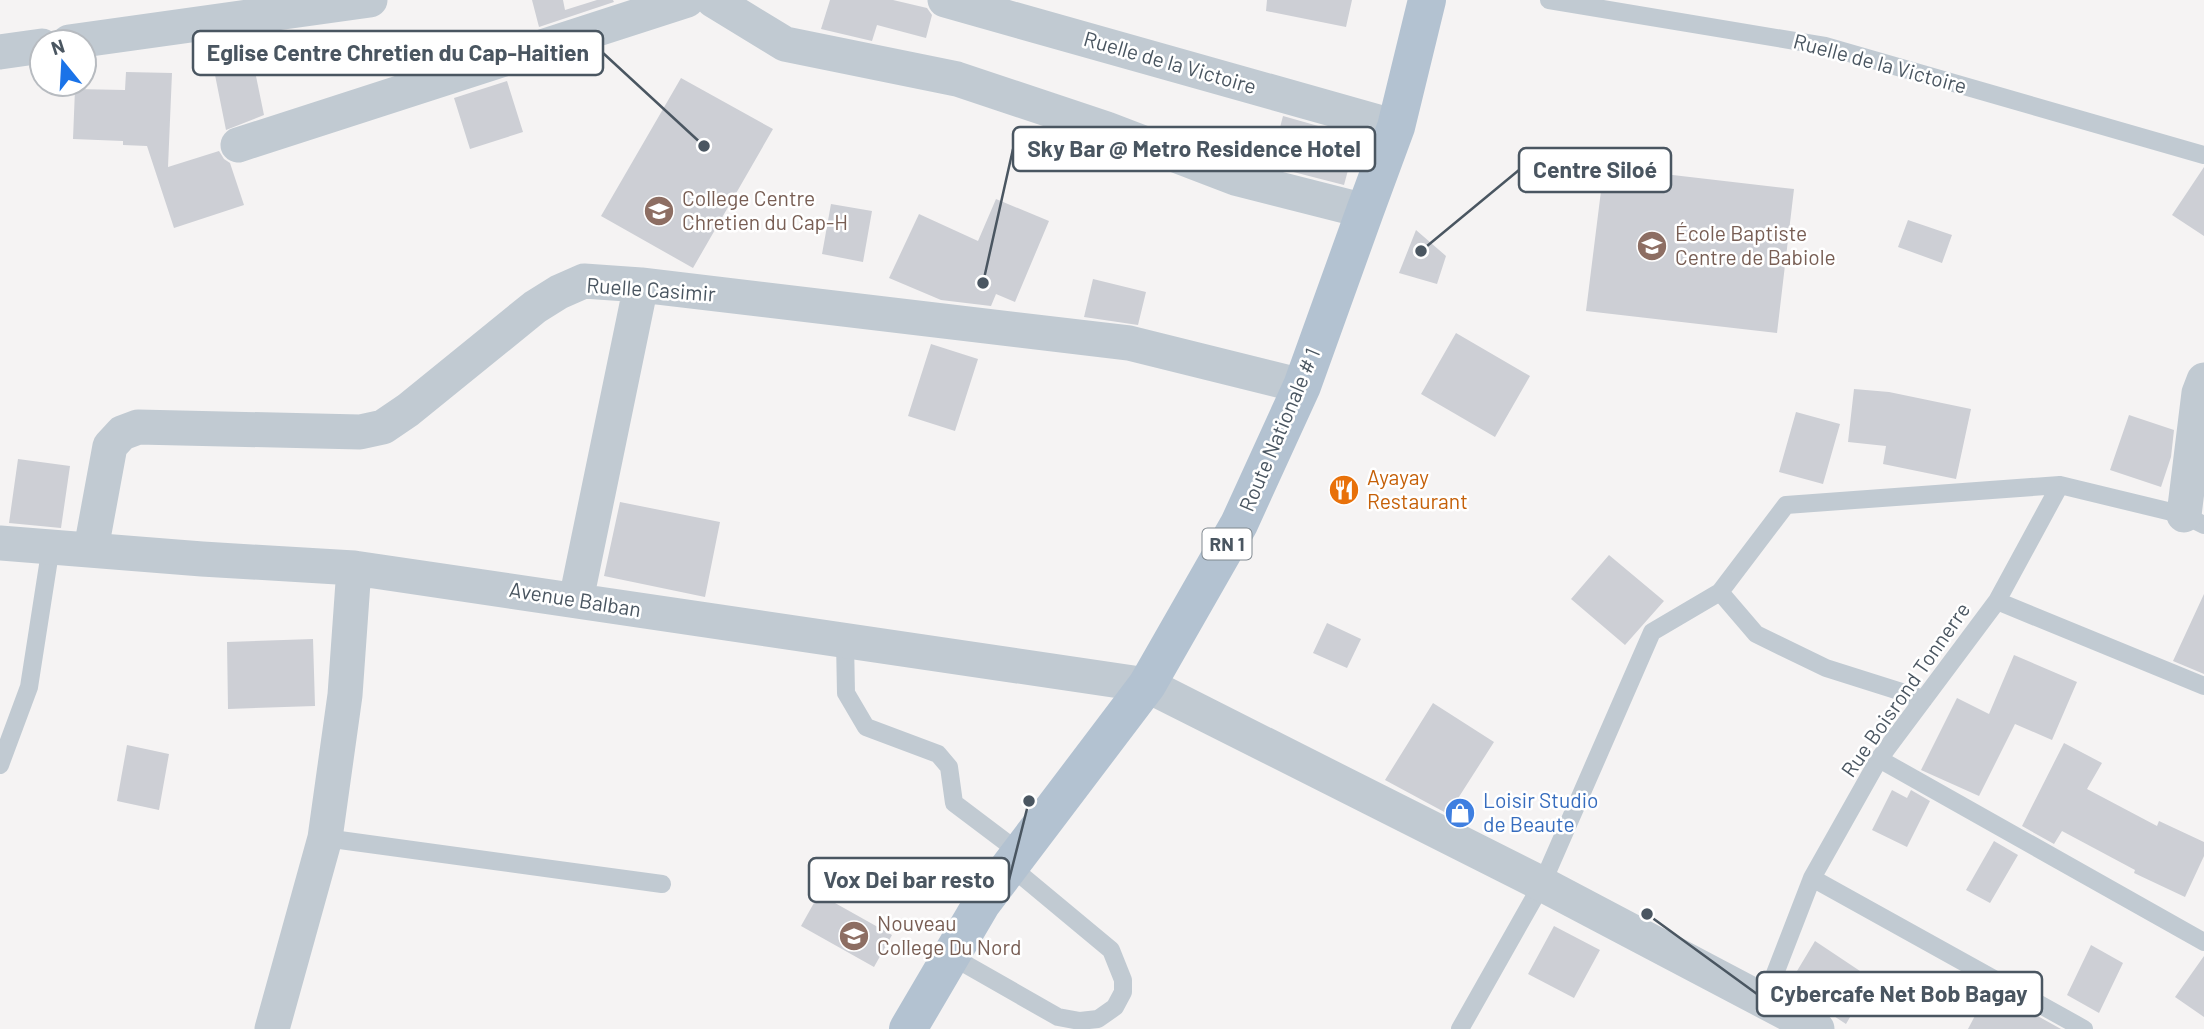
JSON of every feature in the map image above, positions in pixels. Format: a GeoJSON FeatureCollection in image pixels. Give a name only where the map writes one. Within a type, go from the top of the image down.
{"type":"FeatureCollection","features":[{"type":"Feature","properties":{"kind":"main road","name":"Route Nationale # 1"},"geometry":{"type":"LineString","coordinates":[[908,1029],[982,903],[1147,685],[1239,524],[1302,386],[1365,211],[1395,127],[1427,0]]}},
{"type":"Feature","properties":{"kind":"street"},"geometry":{"type":"LineString","coordinates":[[98,38],[370,0]]}},
{"type":"Feature","properties":{"kind":"street"},"geometry":{"type":"LineString","coordinates":[[238,145],[687,0]]}},
{"type":"Feature","properties":{"kind":"street"},"geometry":{"type":"LineString","coordinates":[[713,0],[785,44],[957,79],[1107,129],[1235,178],[1365,211]]}},
{"type":"Feature","properties":{"kind":"street","name":"Ruelle de la Victoire"},"geometry":{"type":"LineString","coordinates":[[945,0],[1395,127]]}},
{"type":"Feature","properties":{"kind":"street"},"geometry":{"type":"LineString","coordinates":[[0,52],[28,48]]}},
{"type":"Feature","properties":{"kind":"street","name":"Ruelle Casimir"},"geometry":{"type":"LineString","coordinates":[[91,550],[110,446],[122,433],[138,426],[360,432],[383,427],[408,410],[535,307],[584,281],[641,285],[1129,343],[1302,386]]}},
{"type":"Feature","properties":{"kind":"street"},"geometry":{"type":"LineString","coordinates":[[576,600],[641,285]]}},
{"type":"Feature","properties":{"kind":"street"},"geometry":{"type":"LineString","coordinates":[[2194,520],[2202,389]]}},
{"type":"Feature","properties":{"kind":"street","name":"Avenue Balban"},"geometry":{"type":"LineString","coordinates":[[0,543],[354,568],[1147,685],[1542,884],[1817,1029]]}},
{"type":"Feature","properties":{"kind":"street"},"geometry":{"type":"LineString","coordinates":[[272,1029],[325,838],[345,695],[354,568]]}},
{"type":"Feature","properties":{"kind":"lane","name":"Ruelle de la Victoire"},"geometry":{"type":"LineString","coordinates":[[1549,0],[1825,46],[2204,155]]}},
{"type":"Feature","properties":{"kind":"lane"},"geometry":{"type":"LineString","coordinates":[[1460,1029],[1542,884],[1652,632],[1720,592],[1786,505],[2060,485],[2194,520]]}},
{"type":"Feature","properties":{"kind":"lane","name":"Rue Boisrond Tonnerre"},"geometry":{"type":"LineString","coordinates":[[1764,1002],[1812,878],[1879,760],[1997,601],[2060,485]]}},
{"type":"Feature","properties":{"kind":"lane"},"geometry":{"type":"LineString","coordinates":[[0,765],[29,687],[51,546]]}},
{"type":"Feature","properties":{"kind":"lane"},"geometry":{"type":"LineString","coordinates":[[1720,592],[1756,634],[1826,668],[1924,699]]}},
{"type":"Feature","properties":{"kind":"lane"},"geometry":{"type":"LineString","coordinates":[[1997,601],[2204,686]]}},
{"type":"Feature","properties":{"kind":"lane"},"geometry":{"type":"LineString","coordinates":[[845,642],[845,694],[866,727],[939,754],[949,767],[954,803],[1111,950],[1123,980],[1123,992],[1115,1007],[1098,1019],[1080,1021],[1058,1017],[951,956]]}},
{"type":"Feature","properties":{"kind":"lane"},"geometry":{"type":"LineString","coordinates":[[1879,760],[2204,942]]}},
{"type":"Feature","properties":{"kind":"lane"},"geometry":{"type":"LineString","coordinates":[[325,838],[662,884]]}},
{"type":"Feature","properties":{"kind":"lane"},"geometry":{"type":"LineString","coordinates":[[1812,878],[2084,1029]]}},
{"type":"Feature","properties":{"kind":"building"},"geometry":{"type":"Polygon","coordinates":[[[532,0],[563,0],[565,10],[597,0],[614,2],[539,27],[532,0]]]}},
{"type":"Feature","properties":{"kind":"building"},"geometry":{"type":"Polygon","coordinates":[[[830,0],[893,0],[927,8],[932,15],[926,38],[877,25],[872,41],[821,29],[830,0]]]}},
{"type":"Feature","properties":{"kind":"building"},"geometry":{"type":"Polygon","coordinates":[[[1267,0],[1352,0],[1346,27],[1266,11],[1267,0]]]}},
{"type":"Feature","properties":{"kind":"building"},"geometry":{"type":"Polygon","coordinates":[[[251,52],[264,115],[226,130],[212,60],[251,52]]]}},
{"type":"Feature","properties":{"kind":"building"},"geometry":{"type":"Polygon","coordinates":[[[126,72],[172,73],[168,167],[219,151],[230,163],[244,205],[174,228],[147,146],[123,145],[123,141],[73,139],[75,98],[98,98],[98,89],[125,90],[126,72]]]}},
{"type":"Feature","properties":{"kind":"building"},"geometry":{"type":"Polygon","coordinates":[[[681,78],[773,129],[693,268],[601,216],[681,78]]]}},
{"type":"Feature","properties":{"kind":"building"},"geometry":{"type":"Polygon","coordinates":[[[507,81],[523,132],[470,149],[454,98],[507,81]]]}},
{"type":"Feature","properties":{"kind":"building"},"geometry":{"type":"Polygon","coordinates":[[[1283,116],[1357,137],[1344,185],[1270,166],[1283,116]]]}},
{"type":"Feature","properties":{"kind":"building"},"geometry":{"type":"Polygon","coordinates":[[[1604,167],[1794,189],[1777,333],[1586,311],[1604,167]]]}},
{"type":"Feature","properties":{"kind":"building"},"geometry":{"type":"Polygon","coordinates":[[[2204,167],[2204,236],[2172,215],[2204,167]]]}},
{"type":"Feature","properties":{"kind":"building"},"geometry":{"type":"Polygon","coordinates":[[[996,199],[1049,221],[1015,302],[996,294],[991,306],[941,300],[889,278],[919,214],[978,241],[996,199]]]}},
{"type":"Feature","properties":{"kind":"building"},"geometry":{"type":"Polygon","coordinates":[[[831,204],[872,211],[863,262],[822,254],[831,204]]]}},
{"type":"Feature","properties":{"kind":"building"},"geometry":{"type":"Polygon","coordinates":[[[1908,220],[1952,235],[1942,263],[1898,247],[1908,220]]]}},
{"type":"Feature","properties":{"kind":"building"},"geometry":{"type":"Polygon","coordinates":[[[1416,230],[1446,256],[1437,284],[1399,273],[1416,230]]]}},
{"type":"Feature","properties":{"kind":"building"},"geometry":{"type":"Polygon","coordinates":[[[1093,279],[1146,292],[1138,325],[1084,317],[1093,279]]]}},
{"type":"Feature","properties":{"kind":"building"},"geometry":{"type":"Polygon","coordinates":[[[1456,333],[1530,376],[1495,437],[1421,394],[1456,333]]]}},
{"type":"Feature","properties":{"kind":"building"},"geometry":{"type":"Polygon","coordinates":[[[931,344],[978,359],[955,431],[908,416],[931,344]]]}},
{"type":"Feature","properties":{"kind":"building"},"geometry":{"type":"Polygon","coordinates":[[[1854,389],[1889,392],[1971,409],[1956,479],[1883,464],[1886,446],[1848,442],[1854,389]]]}},
{"type":"Feature","properties":{"kind":"building"},"geometry":{"type":"Polygon","coordinates":[[[1796,412],[1840,424],[1823,484],[1779,472],[1796,412]]]}},
{"type":"Feature","properties":{"kind":"building"},"geometry":{"type":"Polygon","coordinates":[[[2129,415],[2174,430],[2171,457],[2161,487],[2110,470],[2129,415]]]}},
{"type":"Feature","properties":{"kind":"building"},"geometry":{"type":"Polygon","coordinates":[[[18,459],[70,466],[61,528],[9,523],[18,459]]]}},
{"type":"Feature","properties":{"kind":"building"},"geometry":{"type":"Polygon","coordinates":[[[620,502],[720,522],[705,597],[604,576],[620,502]]]}},
{"type":"Feature","properties":{"kind":"building"},"geometry":{"type":"Polygon","coordinates":[[[1609,555],[1664,601],[1625,645],[1571,599],[1609,555]]]}},
{"type":"Feature","properties":{"kind":"building"},"geometry":{"type":"Polygon","coordinates":[[[2204,594],[2204,674],[2173,661],[2204,594]]]}},
{"type":"Feature","properties":{"kind":"building"},"geometry":{"type":"Polygon","coordinates":[[[1327,623],[1361,639],[1347,668],[1313,653],[1327,623]]]}},
{"type":"Feature","properties":{"kind":"building"},"geometry":{"type":"Polygon","coordinates":[[[313,639],[315,706],[228,709],[227,642],[313,639]]]}},
{"type":"Feature","properties":{"kind":"building"},"geometry":{"type":"Polygon","coordinates":[[[2014,655],[2077,682],[2052,740],[2015,724],[1979,796],[1921,770],[1957,698],[1989,714],[2014,655]]]}},
{"type":"Feature","properties":{"kind":"building"},"geometry":{"type":"Polygon","coordinates":[[[1433,703],[1494,742],[1448,814],[1385,780],[1433,703]]]}},
{"type":"Feature","properties":{"kind":"building"},"geometry":{"type":"Polygon","coordinates":[[[2064,743],[2102,763],[2087,789],[2157,826],[2159,821],[2204,842],[2204,856],[2185,897],[2134,873],[2135,870],[2062,831],[2054,844],[2022,826],[2064,743]]]}},
{"type":"Feature","properties":{"kind":"building"},"geometry":{"type":"Polygon","coordinates":[[[127,745],[169,754],[159,810],[117,801],[127,745]]]}},
{"type":"Feature","properties":{"kind":"building"},"geometry":{"type":"Polygon","coordinates":[[[1892,790],[1907,798],[1911,790],[1930,801],[1907,847],[1872,830],[1892,790]]]}},
{"type":"Feature","properties":{"kind":"building"},"geometry":{"type":"Polygon","coordinates":[[[1994,841],[2018,855],[1990,903],[1966,890],[1994,841]]]}},
{"type":"Feature","properties":{"kind":"building"},"geometry":{"type":"Polygon","coordinates":[[[819,894],[892,935],[874,967],[801,926],[819,894]]]}},
{"type":"Feature","properties":{"kind":"building"},"geometry":{"type":"Polygon","coordinates":[[[1554,926],[1600,950],[1574,998],[1528,974],[1554,926]]]}},
{"type":"Feature","properties":{"kind":"building"},"geometry":{"type":"Polygon","coordinates":[[[1815,941],[1872,979],[1846,1024],[1788,986],[1815,941]]]}},
{"type":"Feature","properties":{"kind":"building"},"geometry":{"type":"Polygon","coordinates":[[[2091,945],[2123,963],[2099,1013],[2067,995],[2091,945]]]}},
{"type":"Feature","properties":{"kind":"building"},"geometry":{"type":"Polygon","coordinates":[[[2204,956],[2204,1017],[2175,997],[2204,956]]]}},
{"type":"Feature","properties":{"kind":"building"},"geometry":{"type":"Polygon","coordinates":[[[1989,989],[2061,1029],[1968,1029],[1989,989]]]}},
{"type":"Feature","properties":{"kind":"place","name":"Eglise Centre Chretien du Cap-Haitien"},"geometry":{"type":"Point","coordinates":[704,146]}},
{"type":"Feature","properties":{"kind":"place","name":"College Centre Chretien du Cap-H"},"geometry":{"type":"Point","coordinates":[659,211]}},
{"type":"Feature","properties":{"kind":"place","name":"École Baptiste Centre de Babiole"},"geometry":{"type":"Point","coordinates":[1652,246]}},
{"type":"Feature","properties":{"kind":"place","name":"Centre Siloé"},"geometry":{"type":"Point","coordinates":[1421,251]}},
{"type":"Feature","properties":{"kind":"place","name":"Sky Bar @ Metro Residence Hotel"},"geometry":{"type":"Point","coordinates":[983,283]}},
{"type":"Feature","properties":{"kind":"place","name":"Ayayay Restaurant"},"geometry":{"type":"Point","coordinates":[1344,490]}},
{"type":"Feature","properties":{"kind":"place","name":"Vox Dei bar resto"},"geometry":{"type":"Point","coordinates":[1029,801]}},
{"type":"Feature","properties":{"kind":"place","name":"Loisir Studio de Beaute"},"geometry":{"type":"Point","coordinates":[1460,813]}},
{"type":"Feature","properties":{"kind":"place","name":"Cybercafe Net Bob Bagay"},"geometry":{"type":"Point","coordinates":[1647,914]}},
{"type":"Feature","properties":{"kind":"place","name":"Nouveau College Du Nord"},"geometry":{"type":"Point","coordinates":[854,936]}}]}
